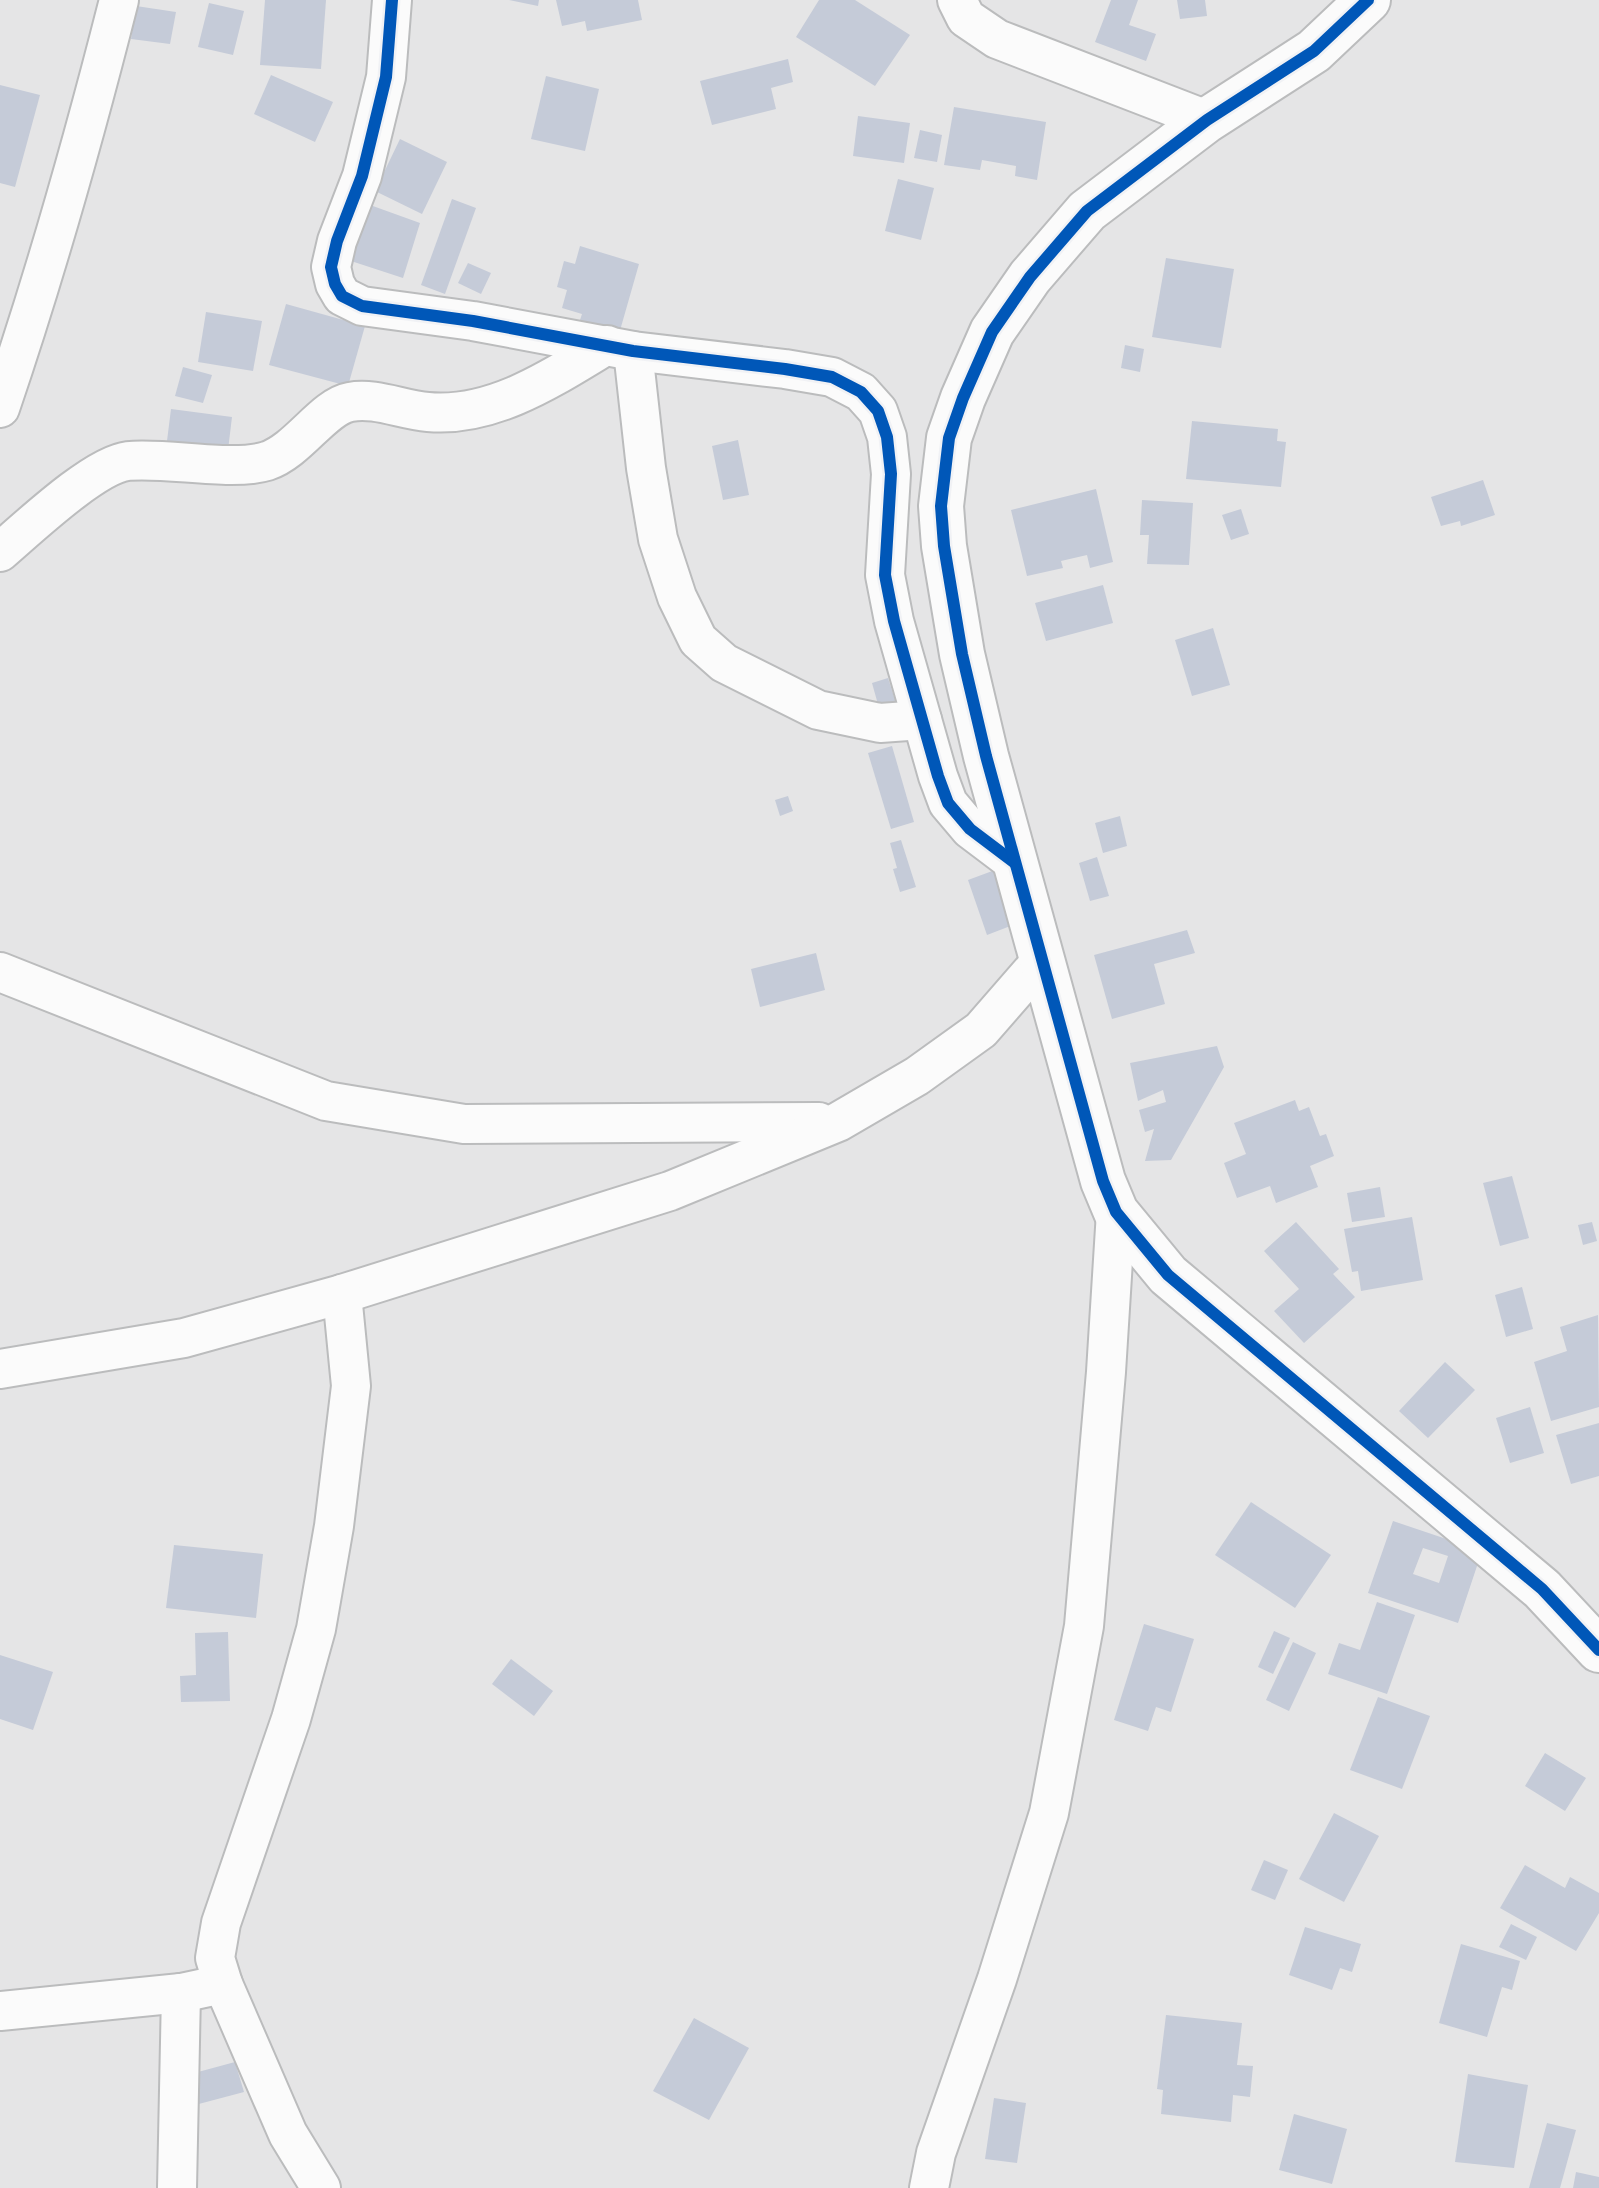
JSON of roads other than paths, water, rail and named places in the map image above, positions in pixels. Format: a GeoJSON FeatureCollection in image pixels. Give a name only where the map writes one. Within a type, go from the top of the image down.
{"type":"FeatureCollection","features":[{"type":"Feature","properties":{"kind":"street"},"geometry":{"type":"LineString","coordinates":[[0,408],[40,289],[80,153],[119,0]]}},
{"type":"Feature","properties":{"kind":"street"},"geometry":{"type":"LineString","coordinates":[[392,0],[386,77],[362,176],[337,241],[331,267],[342,296],[362,306],[473,321],[620,348],[832,377],[861,392],[878,411],[887,437],[891,474],[885,575],[894,621],[948,803],[970,829],[1015,863]]}},
{"type":"Feature","properties":{"kind":"street"},"geometry":{"type":"LineString","coordinates":[[957,0],[966,18],[997,39],[1207,120]]}},
{"type":"Feature","properties":{"kind":"street"},"geometry":{"type":"LineString","coordinates":[[1368,0],[1314,51],[1207,120],[1087,211],[1030,277],[992,332],[949,438],[941,506],[944,546],[962,654],[1015,863],[1103,1181],[1116,1212],[1168,1275],[1542,1589],[1599,1650]]}},
{"type":"Feature","properties":{"kind":"street"},"geometry":{"type":"LineString","coordinates":[[0,552],[52,508],[114,464],[126,461],[259,462],[283,454],[345,402],[371,402],[429,412],[460,410],[496,402],[620,348]]}},
{"type":"Feature","properties":{"kind":"street"},"geometry":{"type":"LineString","coordinates":[[620,348],[658,539],[677,597],[698,640],[724,663],[818,710],[880,723],[922,720]]}},
{"type":"Feature","properties":{"kind":"street"},"geometry":{"type":"LineString","coordinates":[[0,1369],[184,1338],[342,1294],[670,1191],[838,1122],[917,1076],[981,1030],[1042,960]]}},
{"type":"Feature","properties":{"kind":"street"},"geometry":{"type":"LineString","coordinates":[[0,972],[326,1101],[464,1124],[838,1122]]}},
{"type":"Feature","properties":{"kind":"street"},"geometry":{"type":"LineString","coordinates":[[929,2188],[936,2153],[997,1979],[1049,1813],[1084,1626],[1116,1212]]}},
{"type":"Feature","properties":{"kind":"street"},"geometry":{"type":"LineString","coordinates":[[321,2188],[288,2134],[223,1984],[215,1958],[221,1923],[291,1719],[316,1629],[351,1386],[342,1294]]}},
{"type":"Feature","properties":{"kind":"street"},"geometry":{"type":"LineString","coordinates":[[0,2011],[181,1993],[223,1984]]}},
{"type":"Feature","properties":{"kind":"street"},"geometry":{"type":"LineString","coordinates":[[177,2188],[181,1993]]}}]}
